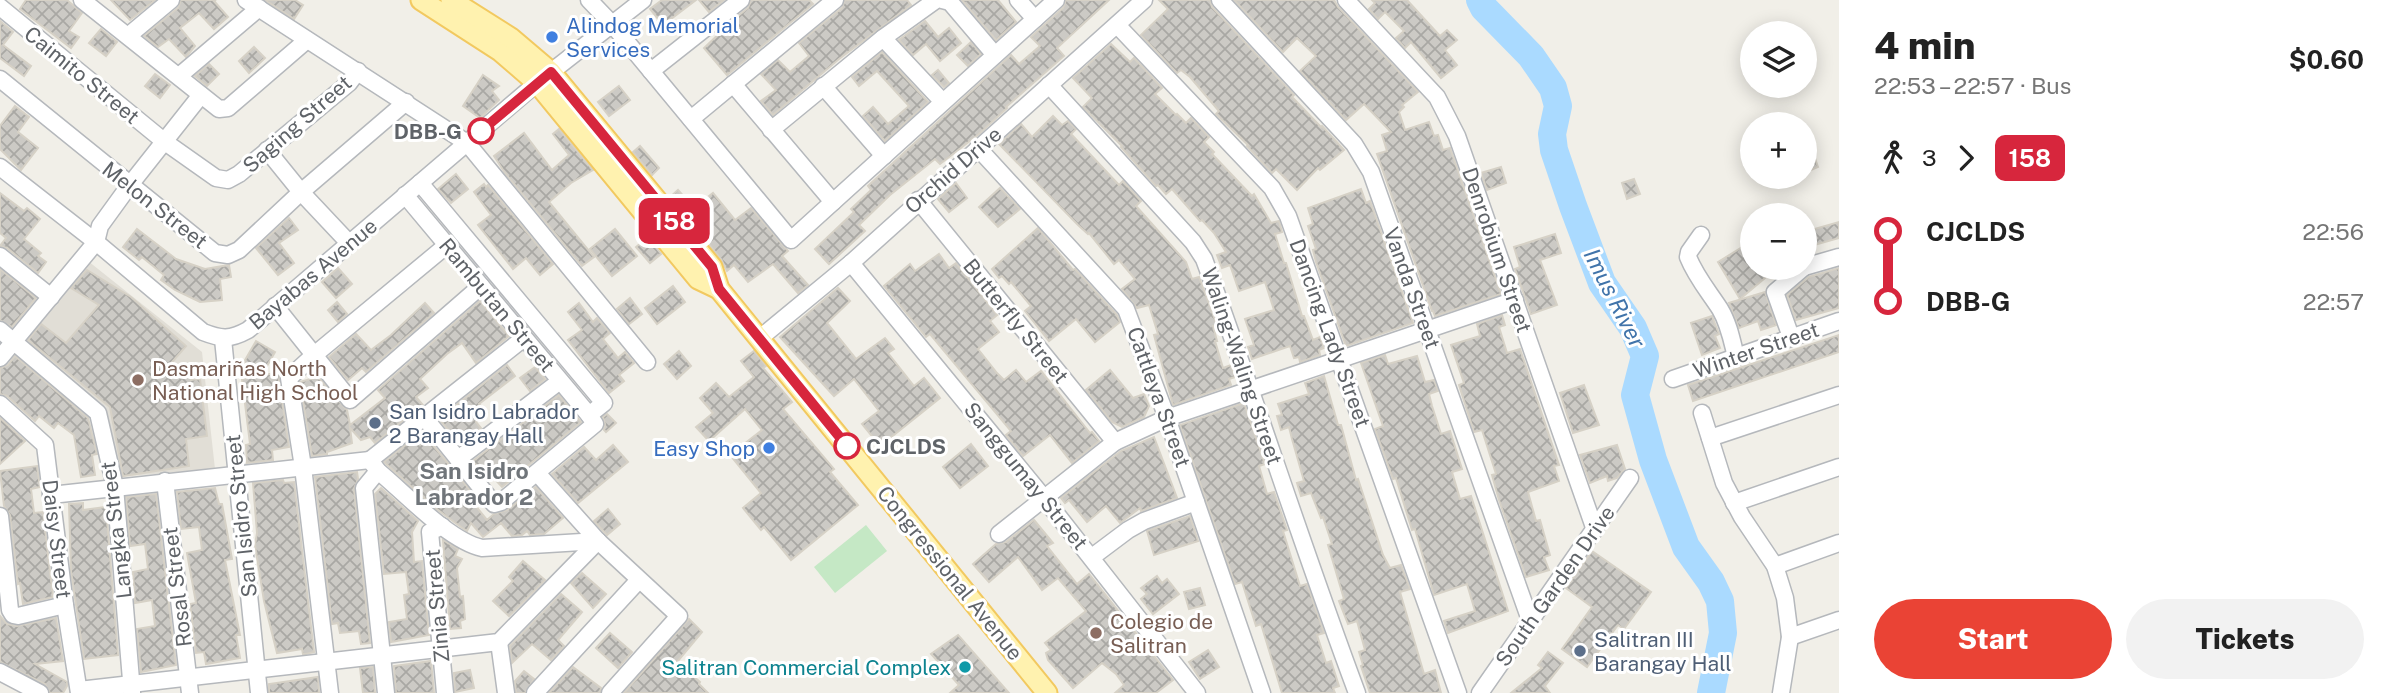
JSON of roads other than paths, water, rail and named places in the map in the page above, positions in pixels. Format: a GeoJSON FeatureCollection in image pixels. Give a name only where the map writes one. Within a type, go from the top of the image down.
{"type":"FeatureCollection","features":[{"type":"Feature","properties":{"kind":"main road","name":"Congressional Avenue"},"geometry":{"type":"LineString","coordinates":[[421,0],[544,78]]}},
{"type":"Feature","properties":{"kind":"main road","name":"Congressional Avenue"},"geometry":{"type":"LineString","coordinates":[[451,0],[531,53],[544,78],[712,267],[719,289],[1047,693]]}},
{"type":"Feature","properties":{"kind":"street"},"geometry":{"type":"LineString","coordinates":[[0,7],[7,0]]}},
{"type":"Feature","properties":{"kind":"street"},"geometry":{"type":"LineString","coordinates":[[128,36],[171,0]]}},
{"type":"Feature","properties":{"kind":"street"},"geometry":{"type":"LineString","coordinates":[[589,0],[612,24],[791,240],[1056,0]]}},
{"type":"Feature","properties":{"kind":"street","name":"Bayabas Avenue"},"geometry":{"type":"LineString","coordinates":[[0,166],[203,332],[223,339],[235,337],[248,330],[544,78],[643,0]]}},
{"type":"Feature","properties":{"kind":"street"},"geometry":{"type":"LineString","coordinates":[[651,71],[741,0]]}},
{"type":"Feature","properties":{"kind":"street"},"geometry":{"type":"LineString","coordinates":[[691,119],[835,0]]}},
{"type":"Feature","properties":{"kind":"street"},"geometry":{"type":"LineString","coordinates":[[771,130],[883,38],[936,0]]}},
{"type":"Feature","properties":{"kind":"street"},"geometry":{"type":"LineString","coordinates":[[942,0],[950,2],[995,55]]}},
{"type":"Feature","properties":{"kind":"street"},"geometry":{"type":"LineString","coordinates":[[1018,0],[1035,19]]}},
{"type":"Feature","properties":{"kind":"street","name":"Orchid Drive"},"geometry":{"type":"LineString","coordinates":[[760,338],[850,262],[1144,0]]}},
{"type":"Feature","properties":{"kind":"street","name":"Vanda Street"},"geometry":{"type":"LineString","coordinates":[[1220,0],[1354,144],[1370,172],[1530,621]]}},
{"type":"Feature","properties":{"kind":"street","name":"Denrobium Street"},"geometry":{"type":"LineString","coordinates":[[1346,0],[1437,97],[1457,136],[1595,530]]}},
{"type":"Feature","properties":{"kind":"street"},"geometry":{"type":"LineString","coordinates":[[88,2],[219,109],[228,108],[307,40]]}},
{"type":"Feature","properties":{"kind":"street"},"geometry":{"type":"LineString","coordinates":[[179,76],[252,4],[467,143],[647,362]]}},
{"type":"Feature","properties":{"kind":"street","name":"Caimito Street"},"geometry":{"type":"LineString","coordinates":[[0,7],[164,142]]}},
{"type":"Feature","properties":{"kind":"street","name":"Dancing Lady Street"},"geometry":{"type":"LineString","coordinates":[[1118,24],[1272,188],[1288,216],[1458,693]]}},
{"type":"Feature","properties":{"kind":"street"},"geometry":{"type":"LineString","coordinates":[[883,38],[943,102]]}},
{"type":"Feature","properties":{"kind":"street","name":"Saging Street"},"geometry":{"type":"LineString","coordinates":[[164,142],[216,178],[228,180],[239,174],[349,83],[358,71]]}},
{"type":"Feature","properties":{"kind":"street","name":"Melon Street"},"geometry":{"type":"LineString","coordinates":[[0,79],[215,253],[228,255],[239,250],[301,192],[406,102]]}},
{"type":"Feature","properties":{"kind":"street"},"geometry":{"type":"LineString","coordinates":[[733,84],[833,202]]}},
{"type":"Feature","properties":{"kind":"street","name":"Waling-Waling Street"},"geometry":{"type":"LineString","coordinates":[[1049,85],[1204,259],[1252,388],[1321,596],[1357,693]]}},
{"type":"Feature","properties":{"kind":"street"},"geometry":{"type":"LineString","coordinates":[[823,86],[884,156]]}},
{"type":"Feature","properties":{"kind":"street"},"geometry":{"type":"LineString","coordinates":[[0,358],[96,242],[100,226],[201,95]]}},
{"type":"Feature","properties":{"kind":"street","name":"Cattleya Street"},"geometry":{"type":"LineString","coordinates":[[978,148],[1126,309],[1167,418],[1262,693]]}},
{"type":"Feature","properties":{"kind":"street"},"geometry":{"type":"LineString","coordinates":[[267,150],[301,192],[349,243]]}},
{"type":"Feature","properties":{"kind":"street"},"geometry":{"type":"LineString","coordinates":[[420,183],[604,403],[589,415],[595,424],[538,474],[501,502],[494,503],[424,417]]}},
{"type":"Feature","properties":{"kind":"street","name":"Rambutan Street"},"geometry":{"type":"LineString","coordinates":[[405,195],[589,415]]}},
{"type":"Feature","properties":{"kind":"street","name":"Butterfly Street"},"geometry":{"type":"LineString","coordinates":[[918,200],[1115,442]]}},
{"type":"Feature","properties":{"kind":"street"},"geometry":{"type":"LineString","coordinates":[[1700,235],[1688,257],[1729,328],[1736,357]]}},
{"type":"Feature","properties":{"kind":"street"},"geometry":{"type":"LineString","coordinates":[[330,693],[303,467],[289,378],[447,245]]}},
{"type":"Feature","properties":{"kind":"street"},"geometry":{"type":"LineString","coordinates":[[0,256],[51,297]]}},
{"type":"Feature","properties":{"kind":"street"},"geometry":{"type":"LineString","coordinates":[[1817,263],[1839,257]]}},
{"type":"Feature","properties":{"kind":"street","name":"Sanggumay Street"},"geometry":{"type":"LineString","coordinates":[[850,262],[1092,557],[1197,693]]}},
{"type":"Feature","properties":{"kind":"street"},"geometry":{"type":"LineString","coordinates":[[1789,280],[1775,292],[1791,337]]}},
{"type":"Feature","properties":{"kind":"street"},"geometry":{"type":"LineString","coordinates":[[275,306],[349,400],[481,286]]}},
{"type":"Feature","properties":{"kind":"street"},"geometry":{"type":"LineString","coordinates":[[999,534],[1115,442],[1167,418],[1516,300]]}},
{"type":"Feature","properties":{"kind":"street","name":"Winter Street"},"geometry":{"type":"LineString","coordinates":[[1673,379],[1839,321]]}},
{"type":"Feature","properties":{"kind":"street","name":"Langka Street"},"geometry":{"type":"LineString","coordinates":[[0,330],[98,413],[115,487],[132,688]]}},
{"type":"Feature","properties":{"kind":"street"},"geometry":{"type":"LineString","coordinates":[[386,693],[363,488],[374,465],[424,417],[524,338]]}},
{"type":"Feature","properties":{"kind":"street","name":"San Isidro Street"},"geometry":{"type":"LineString","coordinates":[[223,339],[260,693]]}},
{"type":"Feature","properties":{"kind":"street"},"geometry":{"type":"LineString","coordinates":[[458,459],[560,381]]}},
{"type":"Feature","properties":{"kind":"street"},"geometry":{"type":"LineString","coordinates":[[1710,438],[1839,395]]}},
{"type":"Feature","properties":{"kind":"street","name":"Daisy Street"},"geometry":{"type":"LineString","coordinates":[[0,404],[45,445],[79,691]]}},
{"type":"Feature","properties":{"kind":"street"},"geometry":{"type":"LineString","coordinates":[[1702,413],[1724,482],[1759,545],[1775,566],[1785,598],[1790,637],[1781,693]]}},
{"type":"Feature","properties":{"kind":"street"},"geometry":{"type":"LineString","coordinates":[[51,495],[303,467],[374,465],[442,526],[471,546],[482,548],[598,541]]}},
{"type":"Feature","properties":{"kind":"street"},"geometry":{"type":"LineString","coordinates":[[1734,503],[1839,467]]}},
{"type":"Feature","properties":{"kind":"street"},"geometry":{"type":"LineString","coordinates":[[538,474],[598,541],[638,581],[679,616],[610,693]]}},
{"type":"Feature","properties":{"kind":"street","name":"South Garden Drive"},"geometry":{"type":"LineString","coordinates":[[1480,693],[1630,478]]}},
{"type":"Feature","properties":{"kind":"street","name":"Rosal Street"},"geometry":{"type":"LineString","coordinates":[[165,481],[189,685]]}},
{"type":"Feature","properties":{"kind":"street"},"geometry":{"type":"LineString","coordinates":[[1092,557],[1144,521],[1196,502]]}},
{"type":"Feature","properties":{"kind":"street"},"geometry":{"type":"LineString","coordinates":[[0,516],[10,610],[13,615],[65,605]]}},
{"type":"Feature","properties":{"kind":"street","name":"Zinia Street"},"geometry":{"type":"LineString","coordinates":[[442,526],[430,532],[445,693]]}},
{"type":"Feature","properties":{"kind":"street"},"geometry":{"type":"LineString","coordinates":[[79,691],[189,685],[257,670],[499,642],[598,541]]}},
{"type":"Feature","properties":{"kind":"street"},"geometry":{"type":"LineString","coordinates":[[1775,566],[1839,543]]}},
{"type":"Feature","properties":{"kind":"street"},"geometry":{"type":"LineString","coordinates":[[536,693],[638,581]]}},
{"type":"Feature","properties":{"kind":"street"},"geometry":{"type":"LineString","coordinates":[[1790,637],[1839,621]]}},
{"type":"Feature","properties":{"kind":"street"},"geometry":{"type":"LineString","coordinates":[[499,642],[506,693]]}},
{"type":"Feature","properties":{"kind":"street"},"geometry":{"type":"LineString","coordinates":[[0,672],[40,693]]}},
{"type":"Feature","properties":{"kind":"waterway","name":"Imus River"},"geometry":{"type":"LineString","coordinates":[[1480,0],[1484,8],[1531,56],[1553,88],[1558,106],[1552,134],[1554,150],[1573,206],[1602,283],[1633,328],[1645,356],[1635,395],[1653,460],[1686,547],[1711,582],[1720,601],[1723,633],[1711,693]]}},
{"type":"Feature","properties":{"kind":"place","name":"Alindog Memorial Services"},"geometry":{"type":"Point","coordinates":[552,37]}},
{"type":"Feature","properties":{"kind":"place","name":"DBB-G"},"geometry":{"type":"Point","coordinates":[481,131]}},
{"type":"Feature","properties":{"kind":"place","name":"Dasmariñas North National High School"},"geometry":{"type":"Point","coordinates":[138,380]}},
{"type":"Feature","properties":{"kind":"place","name":"San Isidro Labrador 2 Barangay Hall"},"geometry":{"type":"Point","coordinates":[375,423]}},
{"type":"Feature","properties":{"kind":"place","name":"CJCLDS"},"geometry":{"type":"Point","coordinates":[847,446]}},
{"type":"Feature","properties":{"kind":"place","name":"Easy Shop"},"geometry":{"type":"Point","coordinates":[769,448]}},
{"type":"Feature","properties":{"kind":"place","name":"Colegio de Salitran"},"geometry":{"type":"Point","coordinates":[1096,633]}},
{"type":"Feature","properties":{"kind":"place","name":"Salitran III Barangay Hall"},"geometry":{"type":"Point","coordinates":[1580,651]}},
{"type":"Feature","properties":{"kind":"place","name":"Salitran Commercial Complex"},"geometry":{"type":"Point","coordinates":[965,667]}},
{"type":"Feature","properties":{"kind":"district","name":"San Isidro Labrador 2"},"geometry":{"type":"Point","coordinates":[474,483]}}]}
